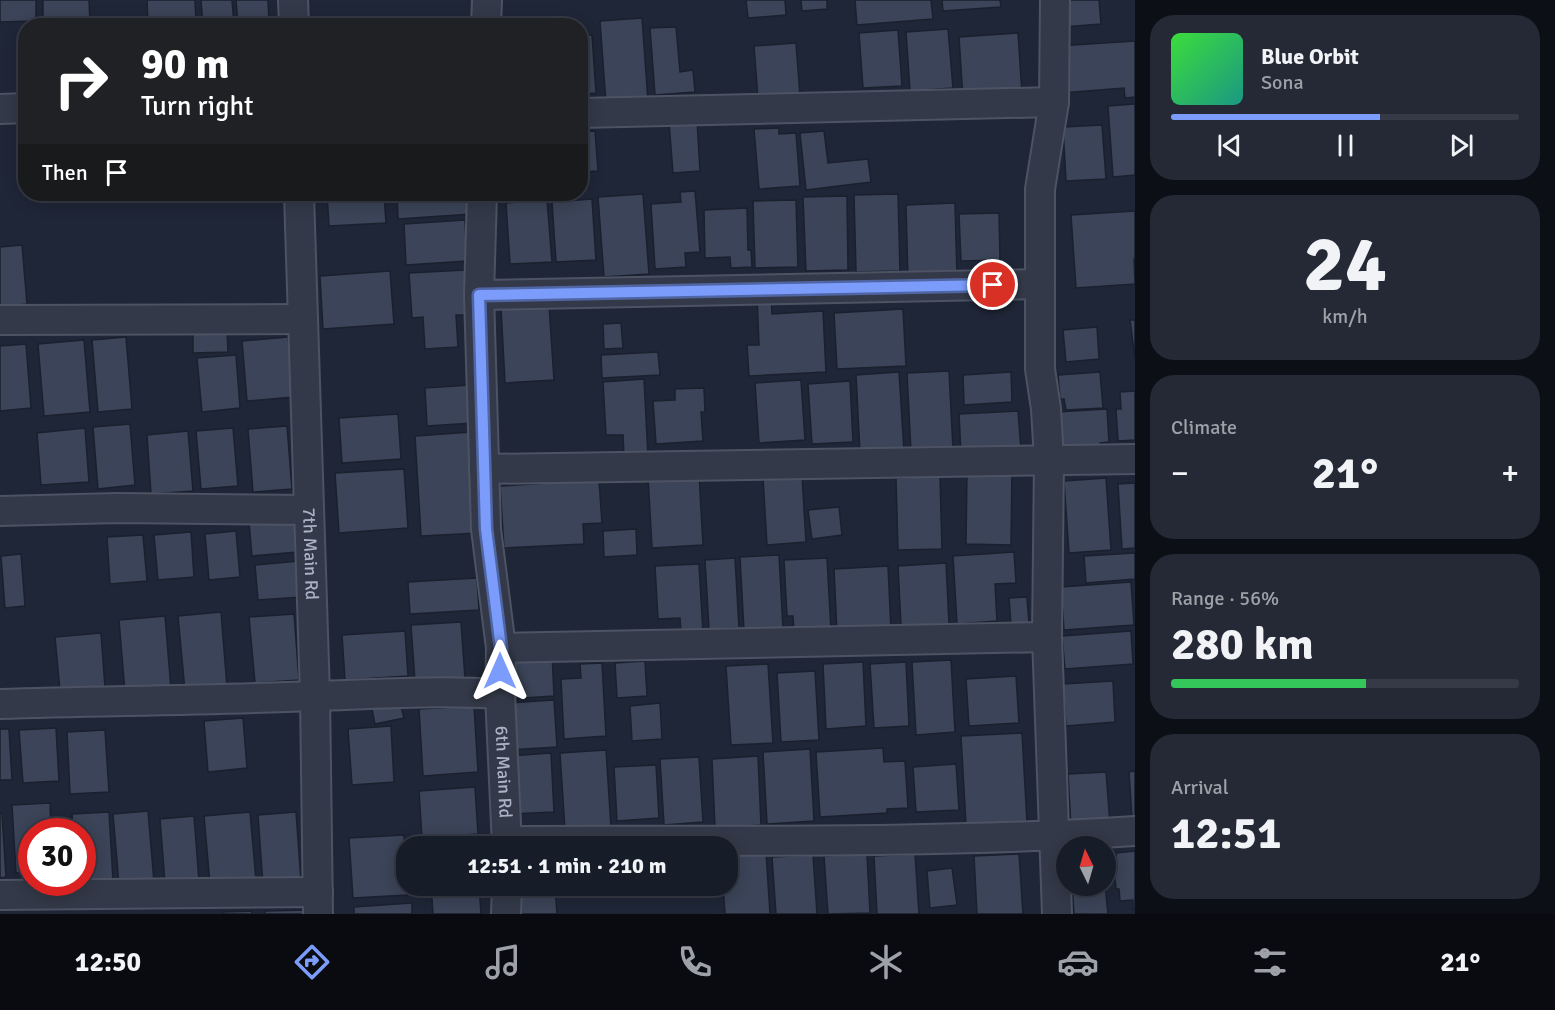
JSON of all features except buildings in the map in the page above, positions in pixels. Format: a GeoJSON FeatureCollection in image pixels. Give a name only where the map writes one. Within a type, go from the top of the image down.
{"type":"FeatureCollection","features":[{"type":"Feature","properties":{"kind":"street"},"geometry":{"type":"LineString","coordinates":[[293,0],[294,18]]}},
{"type":"Feature","properties":{"kind":"street"},"geometry":{"type":"LineString","coordinates":[[486,18],[487,0]]}},
{"type":"Feature","properties":{"kind":"street"},"geometry":{"type":"LineString","coordinates":[[1055,0],[1054,102],[1040,189],[1040,369],[1046,409],[1049,460],[1047,637],[1057,914]]}},
{"type":"Feature","properties":{"kind":"street"},"geometry":{"type":"LineString","coordinates":[[588,113],[1054,102]]}},
{"type":"Feature","properties":{"kind":"street"},"geometry":{"type":"LineString","coordinates":[[0,109],[18,108]]}},
{"type":"Feature","properties":{"kind":"street","name":"7th Main Rd"},"geometry":{"type":"LineString","coordinates":[[299,201],[315,696],[318,903]]}},
{"type":"Feature","properties":{"kind":"street","name":"6th Main Rd"},"geometry":{"type":"LineString","coordinates":[[482,201],[479,295],[486,529],[501,648],[500,694],[507,836]]}},
{"type":"Feature","properties":{"kind":"street"},"geometry":{"type":"LineString","coordinates":[[479,295],[1040,284]]}},
{"type":"Feature","properties":{"kind":"street"},"geometry":{"type":"LineString","coordinates":[[0,320],[303,319]]}},
{"type":"Feature","properties":{"kind":"street"},"geometry":{"type":"LineString","coordinates":[[484,469],[1135,459]]}},
{"type":"Feature","properties":{"kind":"street"},"geometry":{"type":"LineString","coordinates":[[0,511],[118,508],[309,510]]}},
{"type":"Feature","properties":{"kind":"street"},"geometry":{"type":"LineString","coordinates":[[501,648],[1047,637]]}},
{"type":"Feature","properties":{"kind":"street"},"geometry":{"type":"LineString","coordinates":[[0,704],[392,693],[500,694]]}},
{"type":"Feature","properties":{"kind":"street"},"geometry":{"type":"LineString","coordinates":[[738,841],[1054,836],[1135,831]]}},
{"type":"Feature","properties":{"kind":"street"},"geometry":{"type":"LineString","coordinates":[[0,895],[318,903]]}},
{"type":"Feature","properties":{"kind":"street"},"geometry":{"type":"LineString","coordinates":[[506,914],[507,896]]}},
{"type":"Feature","properties":{"kind":"route"},"geometry":{"type":"LineString","coordinates":[[500,671],[501,648],[486,529],[479,295],[993,285]]}}]}
